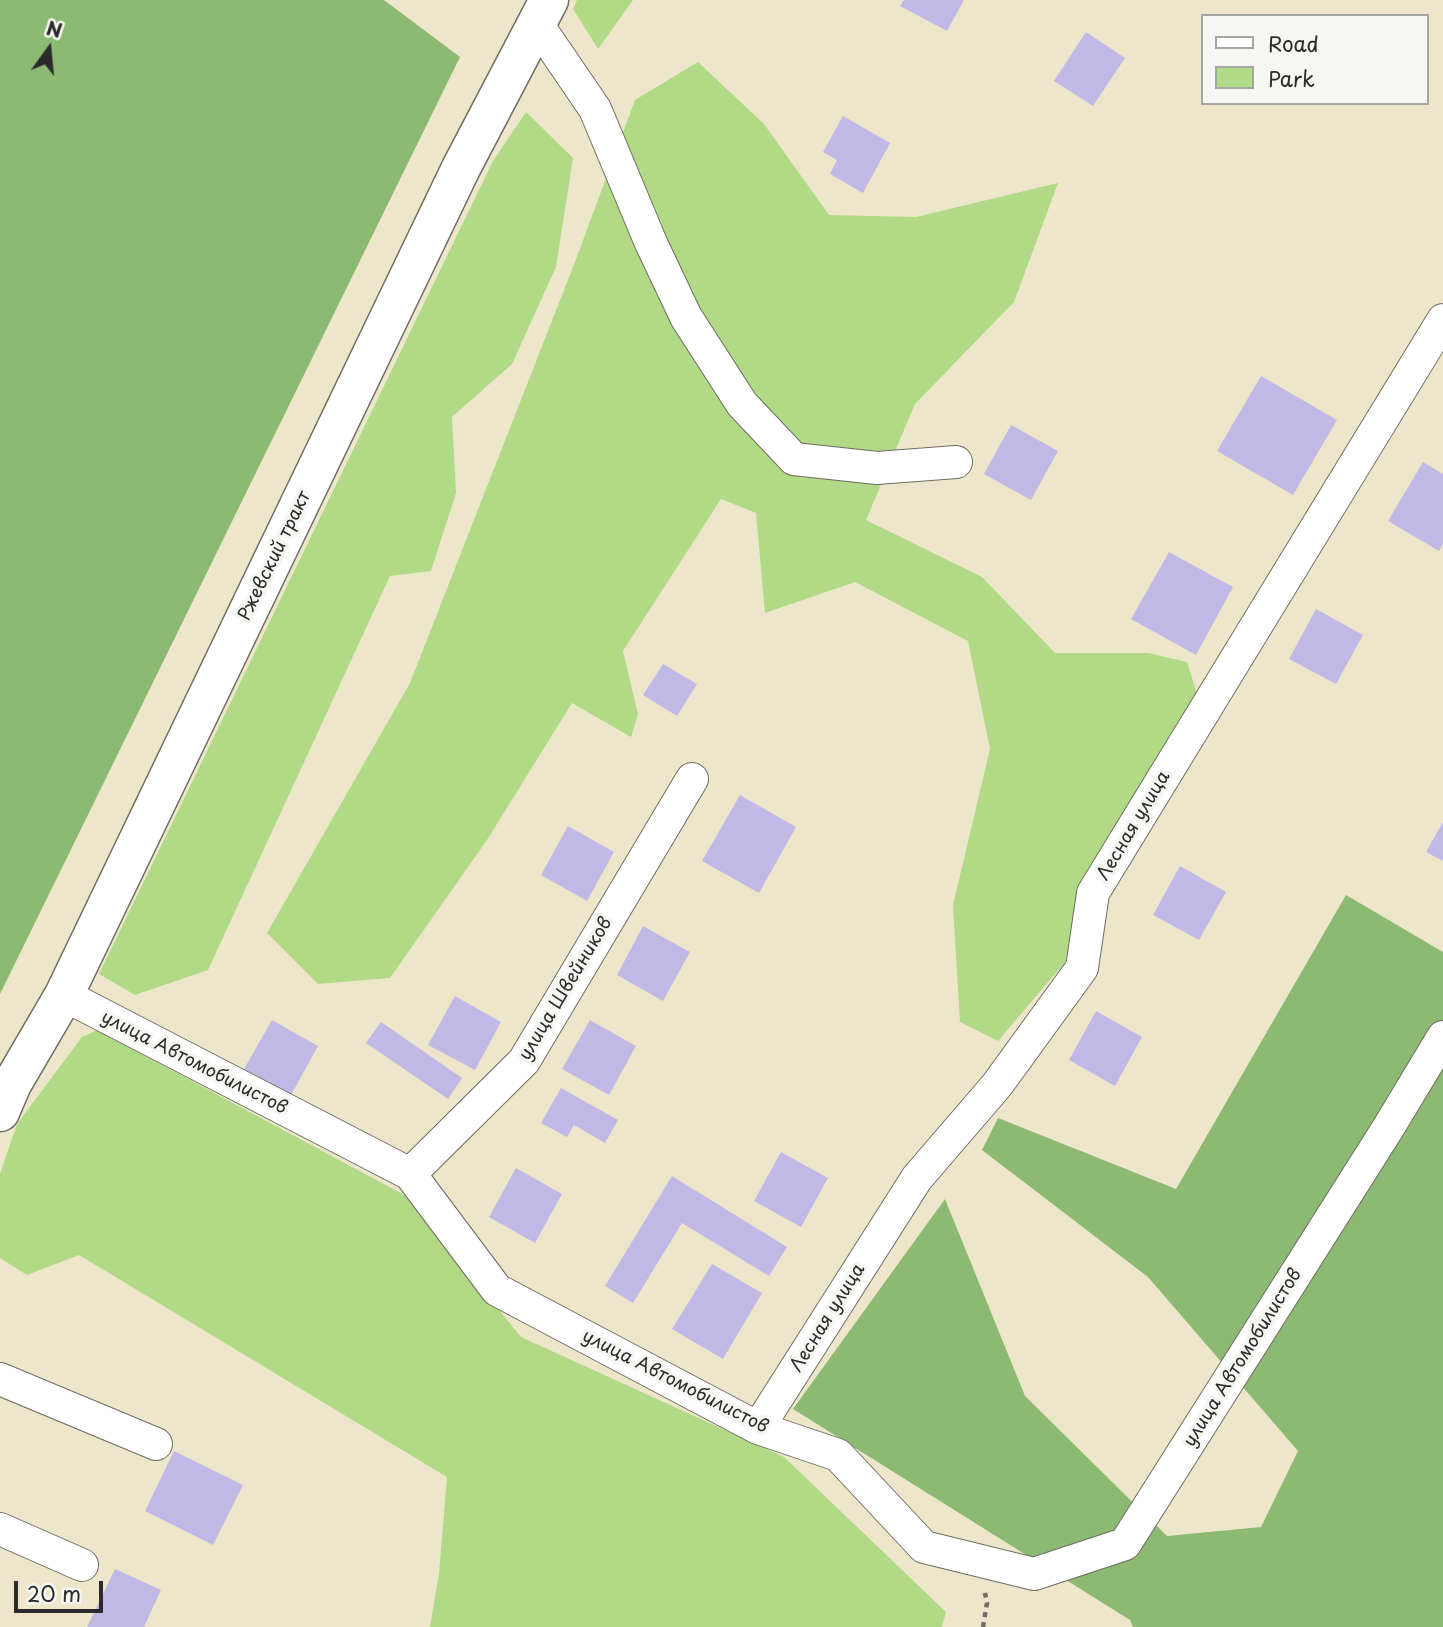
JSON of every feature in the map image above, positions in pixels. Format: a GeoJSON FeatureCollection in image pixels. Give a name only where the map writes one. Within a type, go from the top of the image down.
{"type":"FeatureCollection","features":[{"type":"Feature","properties":{"kind":"main road","name":"Ржевский тракт"},"geometry":{"type":"LineString","coordinates":[[4,1091],[64,995],[461,168],[543,12]]}},
{"type":"Feature","properties":{"kind":"street"},"geometry":{"type":"LineString","coordinates":[[543,12],[595,109],[685,317],[742,404],[794,459],[877,468],[957,462]]}},
{"type":"Feature","properties":{"kind":"street","name":"Лесная улица"},"geometry":{"type":"LineString","coordinates":[[758,1428],[917,1178],[997,1085],[1082,968],[1093,893],[1443,320]]}},
{"type":"Feature","properties":{"kind":"street","name":"улица Швейников"},"geometry":{"type":"LineString","coordinates":[[410,1174],[524,1061],[692,779]]}},
{"type":"Feature","properties":{"kind":"street","name":"улица Автомобилистов"},"geometry":{"type":"LineString","coordinates":[[64,995],[410,1174],[497,1290],[758,1428],[838,1455],[924,1547],[1034,1574],[1125,1544],[1443,1037]]}},
{"type":"Feature","properties":{"kind":"street"},"geometry":{"type":"LineString","coordinates":[[0,1378],[156,1444]]}},
{"type":"Feature","properties":{"kind":"street"},"geometry":{"type":"LineString","coordinates":[[0,1529],[82,1565]]}},
{"type":"Feature","properties":{"kind":"green space"},"geometry":{"type":"Polygon","coordinates":[[[0,0],[384,0],[460,57],[0,994],[0,0]]]}},
{"type":"Feature","properties":{"kind":"green space"},"geometry":{"type":"Polygon","coordinates":[[[577,0],[633,0],[598,49],[573,9],[577,0]]]}},
{"type":"Feature","properties":{"kind":"green space"},"geometry":{"type":"Polygon","coordinates":[[[698,62],[764,124],[829,215],[916,217],[1058,183],[1014,302],[915,404],[866,520],[982,577],[1055,653],[1148,653],[1187,662],[1199,700],[1083,880],[1066,961],[998,1041],[960,1022],[953,905],[990,749],[968,641],[855,582],[765,613],[756,513],[721,499],[623,651],[638,714],[631,737],[572,703],[487,840],[390,978],[318,984],[267,933],[410,683],[575,262],[635,100],[698,62]]]}},
{"type":"Feature","properties":{"kind":"green space"},"geometry":{"type":"Polygon","coordinates":[[[526,112],[573,158],[556,267],[512,364],[452,417],[456,493],[431,571],[390,576],[208,970],[135,995],[99,974],[493,161],[526,112]]]}},
{"type":"Feature","properties":{"kind":"green space"},"geometry":{"type":"Polygon","coordinates":[[[1346,895],[1443,952],[1443,1627],[1133,1627],[1130,1620],[793,1409],[945,1199],[1025,1396],[1167,1536],[1261,1527],[1298,1451],[1148,1277],[982,1150],[998,1118],[1176,1189],[1346,895]]]}},
{"type":"Feature","properties":{"kind":"green space"},"geometry":{"type":"Polygon","coordinates":[[[97,1030],[408,1197],[521,1337],[784,1457],[946,1612],[942,1627],[430,1627],[439,1573],[447,1477],[79,1255],[27,1275],[0,1258],[0,1174],[17,1124],[82,1037],[97,1030]]]}},
{"type":"Feature","properties":{"kind":"building"},"geometry":{"type":"Polygon","coordinates":[[[904,0],[964,0],[947,31],[900,6],[904,0]]]}},
{"type":"Feature","properties":{"kind":"building"},"geometry":{"type":"Polygon","coordinates":[[[1086,32],[1125,58],[1093,106],[1054,81],[1086,32]]]}},
{"type":"Feature","properties":{"kind":"building"},"geometry":{"type":"Polygon","coordinates":[[[843,116],[890,143],[863,193],[830,174],[837,160],[823,152],[843,116]]]}},
{"type":"Feature","properties":{"kind":"building"},"geometry":{"type":"Polygon","coordinates":[[[1261,376],[1337,420],[1293,495],[1217,451],[1261,376]]]}},
{"type":"Feature","properties":{"kind":"building"},"geometry":{"type":"Polygon","coordinates":[[[1011,425],[1058,451],[1031,500],[984,474],[1011,425]]]}},
{"type":"Feature","properties":{"kind":"building"},"geometry":{"type":"Polygon","coordinates":[[[1423,462],[1443,474],[1443,544],[1439,551],[1388,521],[1423,462]]]}},
{"type":"Feature","properties":{"kind":"building"},"geometry":{"type":"Polygon","coordinates":[[[1169,552],[1233,587],[1196,655],[1131,619],[1169,552]]]}},
{"type":"Feature","properties":{"kind":"building"},"geometry":{"type":"Polygon","coordinates":[[[1316,609],[1363,635],[1336,684],[1289,659],[1316,609]]]}},
{"type":"Feature","properties":{"kind":"building"},"geometry":{"type":"Polygon","coordinates":[[[663,664],[697,684],[677,716],[643,695],[663,664]]]}},
{"type":"Feature","properties":{"kind":"building"},"geometry":{"type":"Polygon","coordinates":[[[740,795],[796,827],[759,893],[702,861],[740,795]]]}},
{"type":"Feature","properties":{"kind":"building"},"geometry":{"type":"Polygon","coordinates":[[[1443,822],[1443,861],[1426,852],[1443,822]]]}},
{"type":"Feature","properties":{"kind":"building"},"geometry":{"type":"Polygon","coordinates":[[[568,826],[614,852],[587,901],[541,875],[568,826]]]}},
{"type":"Feature","properties":{"kind":"building"},"geometry":{"type":"Polygon","coordinates":[[[1180,866],[1226,892],[1199,940],[1153,915],[1180,866]]]}},
{"type":"Feature","properties":{"kind":"building"},"geometry":{"type":"Polygon","coordinates":[[[643,926],[690,952],[663,1001],[617,975],[643,926]]]}},
{"type":"Feature","properties":{"kind":"building"},"geometry":{"type":"Polygon","coordinates":[[[455,996],[501,1022],[475,1070],[428,1045],[455,996]]]}},
{"type":"Feature","properties":{"kind":"building"},"geometry":{"type":"Polygon","coordinates":[[[1096,1011],[1142,1037],[1115,1086],[1069,1060],[1096,1011]]]}},
{"type":"Feature","properties":{"kind":"building"},"geometry":{"type":"Polygon","coordinates":[[[272,1020],[318,1046],[291,1095],[244,1069],[272,1020]]]}},
{"type":"Feature","properties":{"kind":"building"},"geometry":{"type":"Polygon","coordinates":[[[590,1020],[636,1046],[609,1095],[562,1069],[590,1020]]]}},
{"type":"Feature","properties":{"kind":"building"},"geometry":{"type":"Polygon","coordinates":[[[381,1022],[462,1078],[448,1099],[366,1043],[381,1022]]]}},
{"type":"Feature","properties":{"kind":"building"},"geometry":{"type":"Polygon","coordinates":[[[561,1088],[618,1120],[605,1143],[574,1125],[567,1137],[541,1123],[561,1088]]]}},
{"type":"Feature","properties":{"kind":"building"},"geometry":{"type":"Polygon","coordinates":[[[781,1152],[828,1178],[801,1227],[754,1201],[781,1152]]]}},
{"type":"Feature","properties":{"kind":"building"},"geometry":{"type":"Polygon","coordinates":[[[516,1168],[562,1194],[535,1243],[489,1217],[516,1168]]]}},
{"type":"Feature","properties":{"kind":"building"},"geometry":{"type":"Polygon","coordinates":[[[672,1176],[787,1247],[769,1276],[682,1223],[633,1303],[605,1286],[672,1176]]]}},
{"type":"Feature","properties":{"kind":"building"},"geometry":{"type":"Polygon","coordinates":[[[712,1264],[762,1293],[723,1359],[672,1329],[712,1264]]]}},
{"type":"Feature","properties":{"kind":"building"},"geometry":{"type":"Polygon","coordinates":[[[174,1451],[243,1485],[213,1545],[145,1511],[174,1451]]]}},
{"type":"Feature","properties":{"kind":"building"},"geometry":{"type":"Polygon","coordinates":[[[115,1569],[161,1590],[144,1627],[87,1627],[115,1569]]]}}]}
